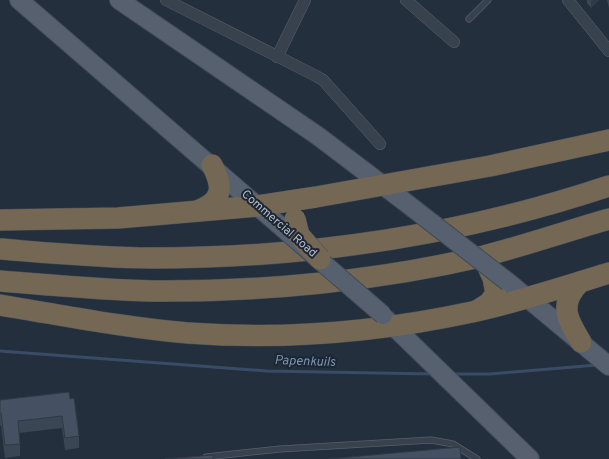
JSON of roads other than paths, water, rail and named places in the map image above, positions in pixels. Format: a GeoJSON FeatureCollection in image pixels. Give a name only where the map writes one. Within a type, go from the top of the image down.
{"type":"FeatureCollection","features":[{"type":"Feature","properties":{"kind":"highway"},"geometry":{"type":"LineString","coordinates":[[0,220],[118,218],[257,206],[490,166],[609,140]]}},
{"type":"Feature","properties":{"kind":"highway"},"geometry":{"type":"LineString","coordinates":[[195,212],[214,203],[220,192],[218,180],[212,165]]}},
{"type":"Feature","properties":{"kind":"highway"},"geometry":{"type":"LineString","coordinates":[[0,249],[79,255],[151,258],[225,256],[296,251],[404,237],[475,223],[536,209],[609,186]]}},
{"type":"Feature","properties":{"kind":"highway"},"geometry":{"type":"LineString","coordinates":[[316,197],[301,207],[286,221],[320,259]]}},
{"type":"Feature","properties":{"kind":"highway"},"geometry":{"type":"LineString","coordinates":[[0,281],[76,288],[151,291],[226,289],[302,284],[420,268],[484,256],[609,219]]}},
{"type":"Feature","properties":{"kind":"highway"},"geometry":{"type":"LineString","coordinates":[[473,312],[489,303],[502,288],[493,278],[488,267]]}},
{"type":"Feature","properties":{"kind":"highway"},"geometry":{"type":"LineString","coordinates":[[0,305],[187,333],[260,335],[311,334],[388,320],[473,312],[528,298],[609,272]]}},
{"type":"Feature","properties":{"kind":"highway"},"geometry":{"type":"LineString","coordinates":[[580,282],[568,298],[566,309],[569,322],[586,346]]}},
{"type":"Feature","properties":{"kind":"main road","name":"Commercial Road"},"geometry":{"type":"LineString","coordinates":[[19,0],[212,165],[257,206],[286,221]]}},
{"type":"Feature","properties":{"kind":"main road"},"geometry":{"type":"LineString","coordinates":[[120,0],[318,136],[384,185],[488,267]]}},
{"type":"Feature","properties":{"kind":"main road","name":"Commercial Road"},"geometry":{"type":"LineString","coordinates":[[320,259],[426,355],[530,459]]}},
{"type":"Feature","properties":{"kind":"main road"},"geometry":{"type":"LineString","coordinates":[[502,288],[528,298],[609,366]]}},
{"type":"Feature","properties":{"kind":"street"},"geometry":{"type":"LineString","coordinates":[[166,0],[323,80],[380,144]]}},
{"type":"Feature","properties":{"kind":"street"},"geometry":{"type":"LineString","coordinates":[[277,57],[305,0]]}},
{"type":"Feature","properties":{"kind":"street"},"geometry":{"type":"LineString","coordinates":[[406,0],[454,42]]}},
{"type":"Feature","properties":{"kind":"street"},"geometry":{"type":"LineString","coordinates":[[568,0],[609,51]]}},
{"type":"Feature","properties":{"kind":"lane"},"geometry":{"type":"LineString","coordinates":[[469,19],[488,0]]}},
{"type":"Feature","properties":{"kind":"lane"},"geometry":{"type":"LineString","coordinates":[[198,457],[280,449],[431,440],[453,444],[464,449],[477,459]]}},
{"type":"Feature","properties":{"kind":"waterway","name":"Papenkuils"},"geometry":{"type":"LineString","coordinates":[[0,351],[267,371],[432,374]]}},
{"type":"Feature","properties":{"kind":"waterway","name":"Papenkuils"},"geometry":{"type":"LineString","coordinates":[[451,374],[490,374],[597,365]]}}]}
